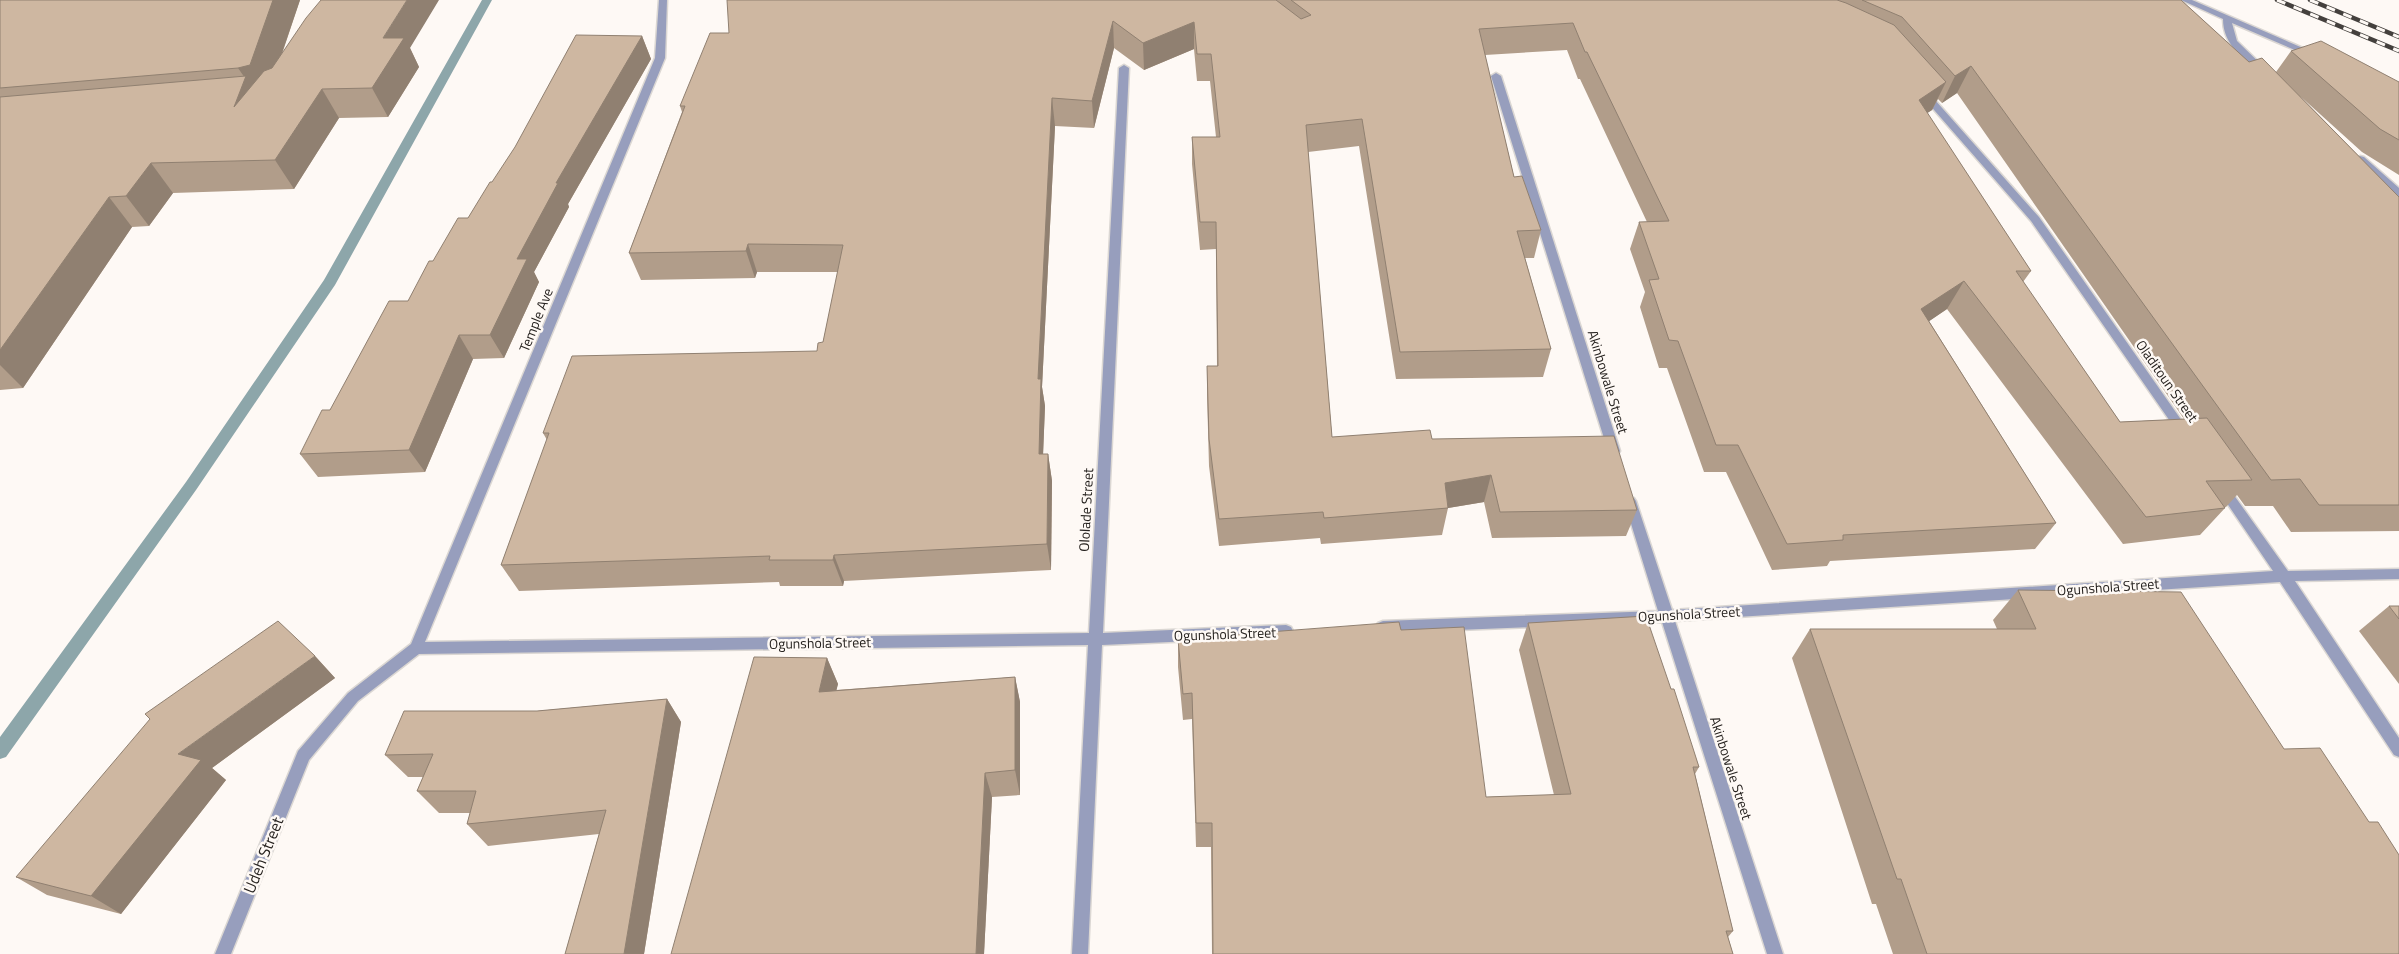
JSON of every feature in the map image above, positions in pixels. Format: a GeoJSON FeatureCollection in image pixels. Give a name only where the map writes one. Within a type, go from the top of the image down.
{"type":"FeatureCollection","features":[{"type":"Feature","properties":{"kind":"street","name":"Temple Ave"},"geometry":{"type":"LineString","coordinates":[[416,648],[660,58],[663,0]]}},
{"type":"Feature","properties":{"kind":"street"},"geometry":{"type":"LineString","coordinates":[[2185,0],[2326,61]]}},
{"type":"Feature","properties":{"kind":"street"},"geometry":{"type":"LineString","coordinates":[[2227,18],[2226,31],[2235,46],[2269,77]]}},
{"type":"Feature","properties":{"kind":"street","name":"Ololade Street"},"geometry":{"type":"LineString","coordinates":[[1080,954],[1124,68]]}},
{"type":"Feature","properties":{"kind":"street","name":"Akinbowale Street"},"geometry":{"type":"LineString","coordinates":[[1496,76],[1618,464]]}},
{"type":"Feature","properties":{"kind":"street","name":"Oladitoun Street"},"geometry":{"type":"LineString","coordinates":[[1918,85],[2035,219],[2194,446]]}},
{"type":"Feature","properties":{"kind":"street"},"geometry":{"type":"LineString","coordinates":[[2352,151],[2399,194]]}},
{"type":"Feature","properties":{"kind":"street"},"geometry":{"type":"LineString","coordinates":[[2216,478],[2284,576],[2399,750]]}},
{"type":"Feature","properties":{"kind":"street","name":"Akinbowale Street"},"geometry":{"type":"LineString","coordinates":[[1627,492],[1775,954]]}},
{"type":"Feature","properties":{"kind":"street","name":"Ogunshola Street"},"geometry":{"type":"LineString","coordinates":[[1370,628],[1666,616],[2284,576],[2399,574]]}},
{"type":"Feature","properties":{"kind":"street","name":"Ogunshola Street"},"geometry":{"type":"LineString","coordinates":[[416,648],[1095,639],[1302,631]]}},
{"type":"Feature","properties":{"kind":"street","name":"Udeh Street"},"geometry":{"type":"LineString","coordinates":[[223,954],[303,756],[353,696],[416,648]]}},
{"type":"Feature","properties":{"kind":"building"},"geometry":{"type":"Polygon","coordinates":[[[0,0],[273,0],[250,65],[238,68],[0,88],[0,0]]]}},
{"type":"Feature","properties":{"kind":"building"},"geometry":{"type":"Polygon","coordinates":[[[321,0],[407,0],[383,38],[404,38],[372,88],[322,89],[275,160],[151,163],[126,196],[109,197],[0,350],[0,97],[246,76],[234,107],[264,71],[272,68],[306,18],[321,0]]]}},
{"type":"Feature","properties":{"kind":"building"},"geometry":{"type":"Polygon","coordinates":[[[727,0],[1276,0],[1301,19],[1311,15],[1291,0],[1837,0],[1894,25],[1946,82],[1919,100],[2031,271],[2016,271],[2120,422],[2207,418],[2252,480],[2206,481],[2225,508],[2146,517],[1964,281],[1921,309],[2056,523],[1843,535],[1843,540],[1787,544],[1738,445],[1716,445],[1678,341],[1669,340],[1649,280],[1659,279],[1639,222],[1669,221],[1587,52],[1585,52],[1573,23],[1479,29],[1514,177],[1522,176],[1541,230],[1517,231],[1551,349],[1400,352],[1362,119],[1306,125],[1332,437],[1430,430],[1432,439],[1614,436],[1637,510],[1500,512],[1491,475],[1445,483],[1448,508],[1324,518],[1323,512],[1219,519],[1209,439],[1207,366],[1218,366],[1216,222],[1200,222],[1192,137],[1220,137],[1211,54],[1197,54],[1194,22],[1143,43],[1113,21],[1092,101],[1052,98],[1038,379],[1041,379],[1039,454],[1048,454],[1047,544],[834,555],[833,560],[769,560],[770,556],[501,565],[549,433],[543,433],[572,356],[817,351],[818,343],[823,342],[843,245],[748,244],[746,251],[629,253],[685,106],[680,106],[710,33],[729,33],[727,0]]]}},
{"type":"Feature","properties":{"kind":"building"},"geometry":{"type":"Polygon","coordinates":[[[1862,0],[2181,0],[2249,62],[2262,58],[2399,197],[2399,505],[2319,505],[2300,479],[2271,480],[1971,66],[1955,76],[1902,17],[1862,0]]]}},
{"type":"Feature","properties":{"kind":"building"},"geometry":{"type":"Polygon","coordinates":[[[576,35],[642,36],[556,183],[558,183],[517,259],[527,259],[490,335],[459,335],[409,450],[300,454],[322,410],[330,410],[389,301],[408,301],[429,261],[433,261],[458,218],[468,218],[490,182],[492,182],[515,147],[576,35]]]}},
{"type":"Feature","properties":{"kind":"building"},"geometry":{"type":"Polygon","coordinates":[[[2321,41],[2399,82],[2399,140],[2380,129],[2291,51],[2321,41]]]}},
{"type":"Feature","properties":{"kind":"building"},"geometry":{"type":"Polygon","coordinates":[[[2018,590],[2181,592],[2284,749],[2320,748],[2369,822],[2378,822],[2399,855],[2399,954],[1927,954],[1901,879],[1897,879],[1810,629],[2036,629],[2018,590]]]}},
{"type":"Feature","properties":{"kind":"building"},"geometry":{"type":"Polygon","coordinates":[[[2389,606],[2399,606],[2399,619],[2389,606]]]}},
{"type":"Feature","properties":{"kind":"building"},"geometry":{"type":"Polygon","coordinates":[[[1646,616],[1671,689],[1674,689],[1699,767],[1693,767],[1733,931],[1726,931],[1733,954],[1213,954],[1212,823],[1196,823],[1192,693],[1183,694],[1178,639],[1399,622],[1401,630],[1464,627],[1486,797],[1571,794],[1528,623],[1646,616]]]}},
{"type":"Feature","properties":{"kind":"building"},"geometry":{"type":"Polygon","coordinates":[[[278,621],[315,656],[178,754],[201,760],[91,896],[16,877],[150,719],[145,714],[278,621]]]}},
{"type":"Feature","properties":{"kind":"building"},"geometry":{"type":"Polygon","coordinates":[[[754,657],[827,658],[819,692],[1015,677],[1015,770],[985,773],[976,954],[671,954],[754,657]]]}},
{"type":"Feature","properties":{"kind":"building"},"geometry":{"type":"Polygon","coordinates":[[[667,699],[624,954],[565,954],[606,810],[467,824],[476,791],[417,791],[433,754],[385,755],[404,711],[537,711],[667,699]]]}},
{"type":"Feature","properties":{"kind":"waterway"},"geometry":{"type":"LineString","coordinates":[[0,751],[191,486],[330,282],[487,0]]}},
{"type":"Feature","properties":{"kind":"railway"},"geometry":{"type":"LineString","coordinates":[[2277,0],[2399,51]]}},
{"type":"Feature","properties":{"kind":"railway"},"geometry":{"type":"LineString","coordinates":[[2310,0],[2399,37]]}}]}
